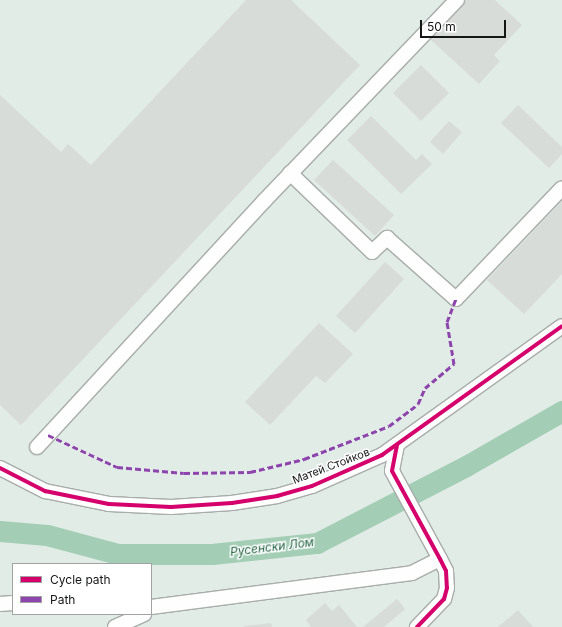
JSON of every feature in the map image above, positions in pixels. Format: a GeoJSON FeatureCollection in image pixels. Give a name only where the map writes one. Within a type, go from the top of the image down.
{"type":"FeatureCollection","features":[{"type":"Feature","properties":{"kind":"street"},"geometry":{"type":"LineString","coordinates":[[37,447],[290,173],[457,0]]}},
{"type":"Feature","properties":{"kind":"street"},"geometry":{"type":"LineString","coordinates":[[290,173],[372,252],[386,238],[456,298],[562,188]]}},
{"type":"Feature","properties":{"kind":"street","name":"Матей Стойков"},"geometry":{"type":"LineString","coordinates":[[0,468],[45,491],[109,504],[171,507],[232,503],[277,496],[312,486],[382,456],[562,326]]}},
{"type":"Feature","properties":{"kind":"street"},"geometry":{"type":"LineString","coordinates":[[398,445],[392,471],[396,481],[423,525],[446,571],[447,588],[444,599],[416,627]]}},
{"type":"Feature","properties":{"kind":"street"},"geometry":{"type":"LineString","coordinates":[[158,606],[412,573],[440,559]]}},
{"type":"Feature","properties":{"kind":"street"},"geometry":{"type":"LineString","coordinates":[[0,604],[12,603]]}},
{"type":"Feature","properties":{"kind":"street"},"geometry":{"type":"LineString","coordinates":[[115,627],[142,615]]}},
{"type":"Feature","properties":{"kind":"shaded area"},"geometry":{"type":"Polygon","coordinates":[[[0,0],[562,0],[562,627],[0,627],[0,0]]]}},
{"type":"Feature","properties":{"kind":"building"},"geometry":{"type":"Polygon","coordinates":[[[246,0],[291,0],[360,65],[21,425],[0,405],[0,95],[61,152],[68,144],[91,165],[246,0]]]}},
{"type":"Feature","properties":{"kind":"building"},"geometry":{"type":"Polygon","coordinates":[[[467,0],[495,0],[522,25],[494,55],[500,61],[479,84],[430,39],[467,0]]]}},
{"type":"Feature","properties":{"kind":"building"},"geometry":{"type":"Polygon","coordinates":[[[421,65],[449,93],[421,121],[393,93],[421,65]]]}},
{"type":"Feature","properties":{"kind":"building"},"geometry":{"type":"Polygon","coordinates":[[[518,105],[562,147],[562,154],[549,168],[501,123],[518,105]]]}},
{"type":"Feature","properties":{"kind":"building"},"geometry":{"type":"Polygon","coordinates":[[[371,116],[416,160],[422,154],[432,164],[401,194],[347,140],[371,116]]]}},
{"type":"Feature","properties":{"kind":"building"},"geometry":{"type":"Polygon","coordinates":[[[449,121],[462,132],[443,154],[430,142],[449,121]]]}},
{"type":"Feature","properties":{"kind":"building"},"geometry":{"type":"Polygon","coordinates":[[[333,160],[394,215],[375,236],[314,180],[333,160]]]}},
{"type":"Feature","properties":{"kind":"building"},"geometry":{"type":"Polygon","coordinates":[[[562,201],[562,274],[524,314],[487,280],[562,201]]]}},
{"type":"Feature","properties":{"kind":"building"},"geometry":{"type":"Polygon","coordinates":[[[385,262],[404,279],[355,333],[336,316],[385,262]]]}},
{"type":"Feature","properties":{"kind":"building"},"geometry":{"type":"Polygon","coordinates":[[[319,323],[353,354],[325,383],[316,376],[270,425],[245,402],[319,323]]]}},
{"type":"Feature","properties":{"kind":"building"},"geometry":{"type":"Polygon","coordinates":[[[397,599],[405,609],[384,627],[363,627],[397,599]]]}},
{"type":"Feature","properties":{"kind":"building"},"geometry":{"type":"Polygon","coordinates":[[[325,603],[332,611],[339,605],[357,627],[311,627],[306,620],[325,603]]]}},
{"type":"Feature","properties":{"kind":"building"},"geometry":{"type":"Polygon","coordinates":[[[518,610],[533,627],[498,627],[518,610]]]}},
{"type":"Feature","properties":{"kind":"building"},"geometry":{"type":"Polygon","coordinates":[[[271,623],[272,627],[244,627],[244,626],[271,623]]]}},
{"type":"Feature","properties":{"kind":"waterway","name":"Русенски Лом"},"geometry":{"type":"LineString","coordinates":[[0,531],[47,535],[118,554],[212,554],[317,543],[466,466],[562,411]]}},
{"type":"Feature","properties":{"kind":"marked path"},"geometry":{"type":"LineString","coordinates":[[48,435],[117,467],[184,473],[250,472],[304,459],[389,426],[418,404],[425,388],[454,364],[447,322],[456,299]]}},
{"type":"Feature","properties":{"kind":"cycle path"},"geometry":{"type":"LineString","coordinates":[[0,468],[45,491],[109,504],[171,507],[232,503],[277,496],[312,486],[382,455],[562,326]]}},
{"type":"Feature","properties":{"kind":"cycle path"},"geometry":{"type":"LineString","coordinates":[[397,445],[392,471],[446,571],[447,588],[444,599],[417,627]]}}]}
